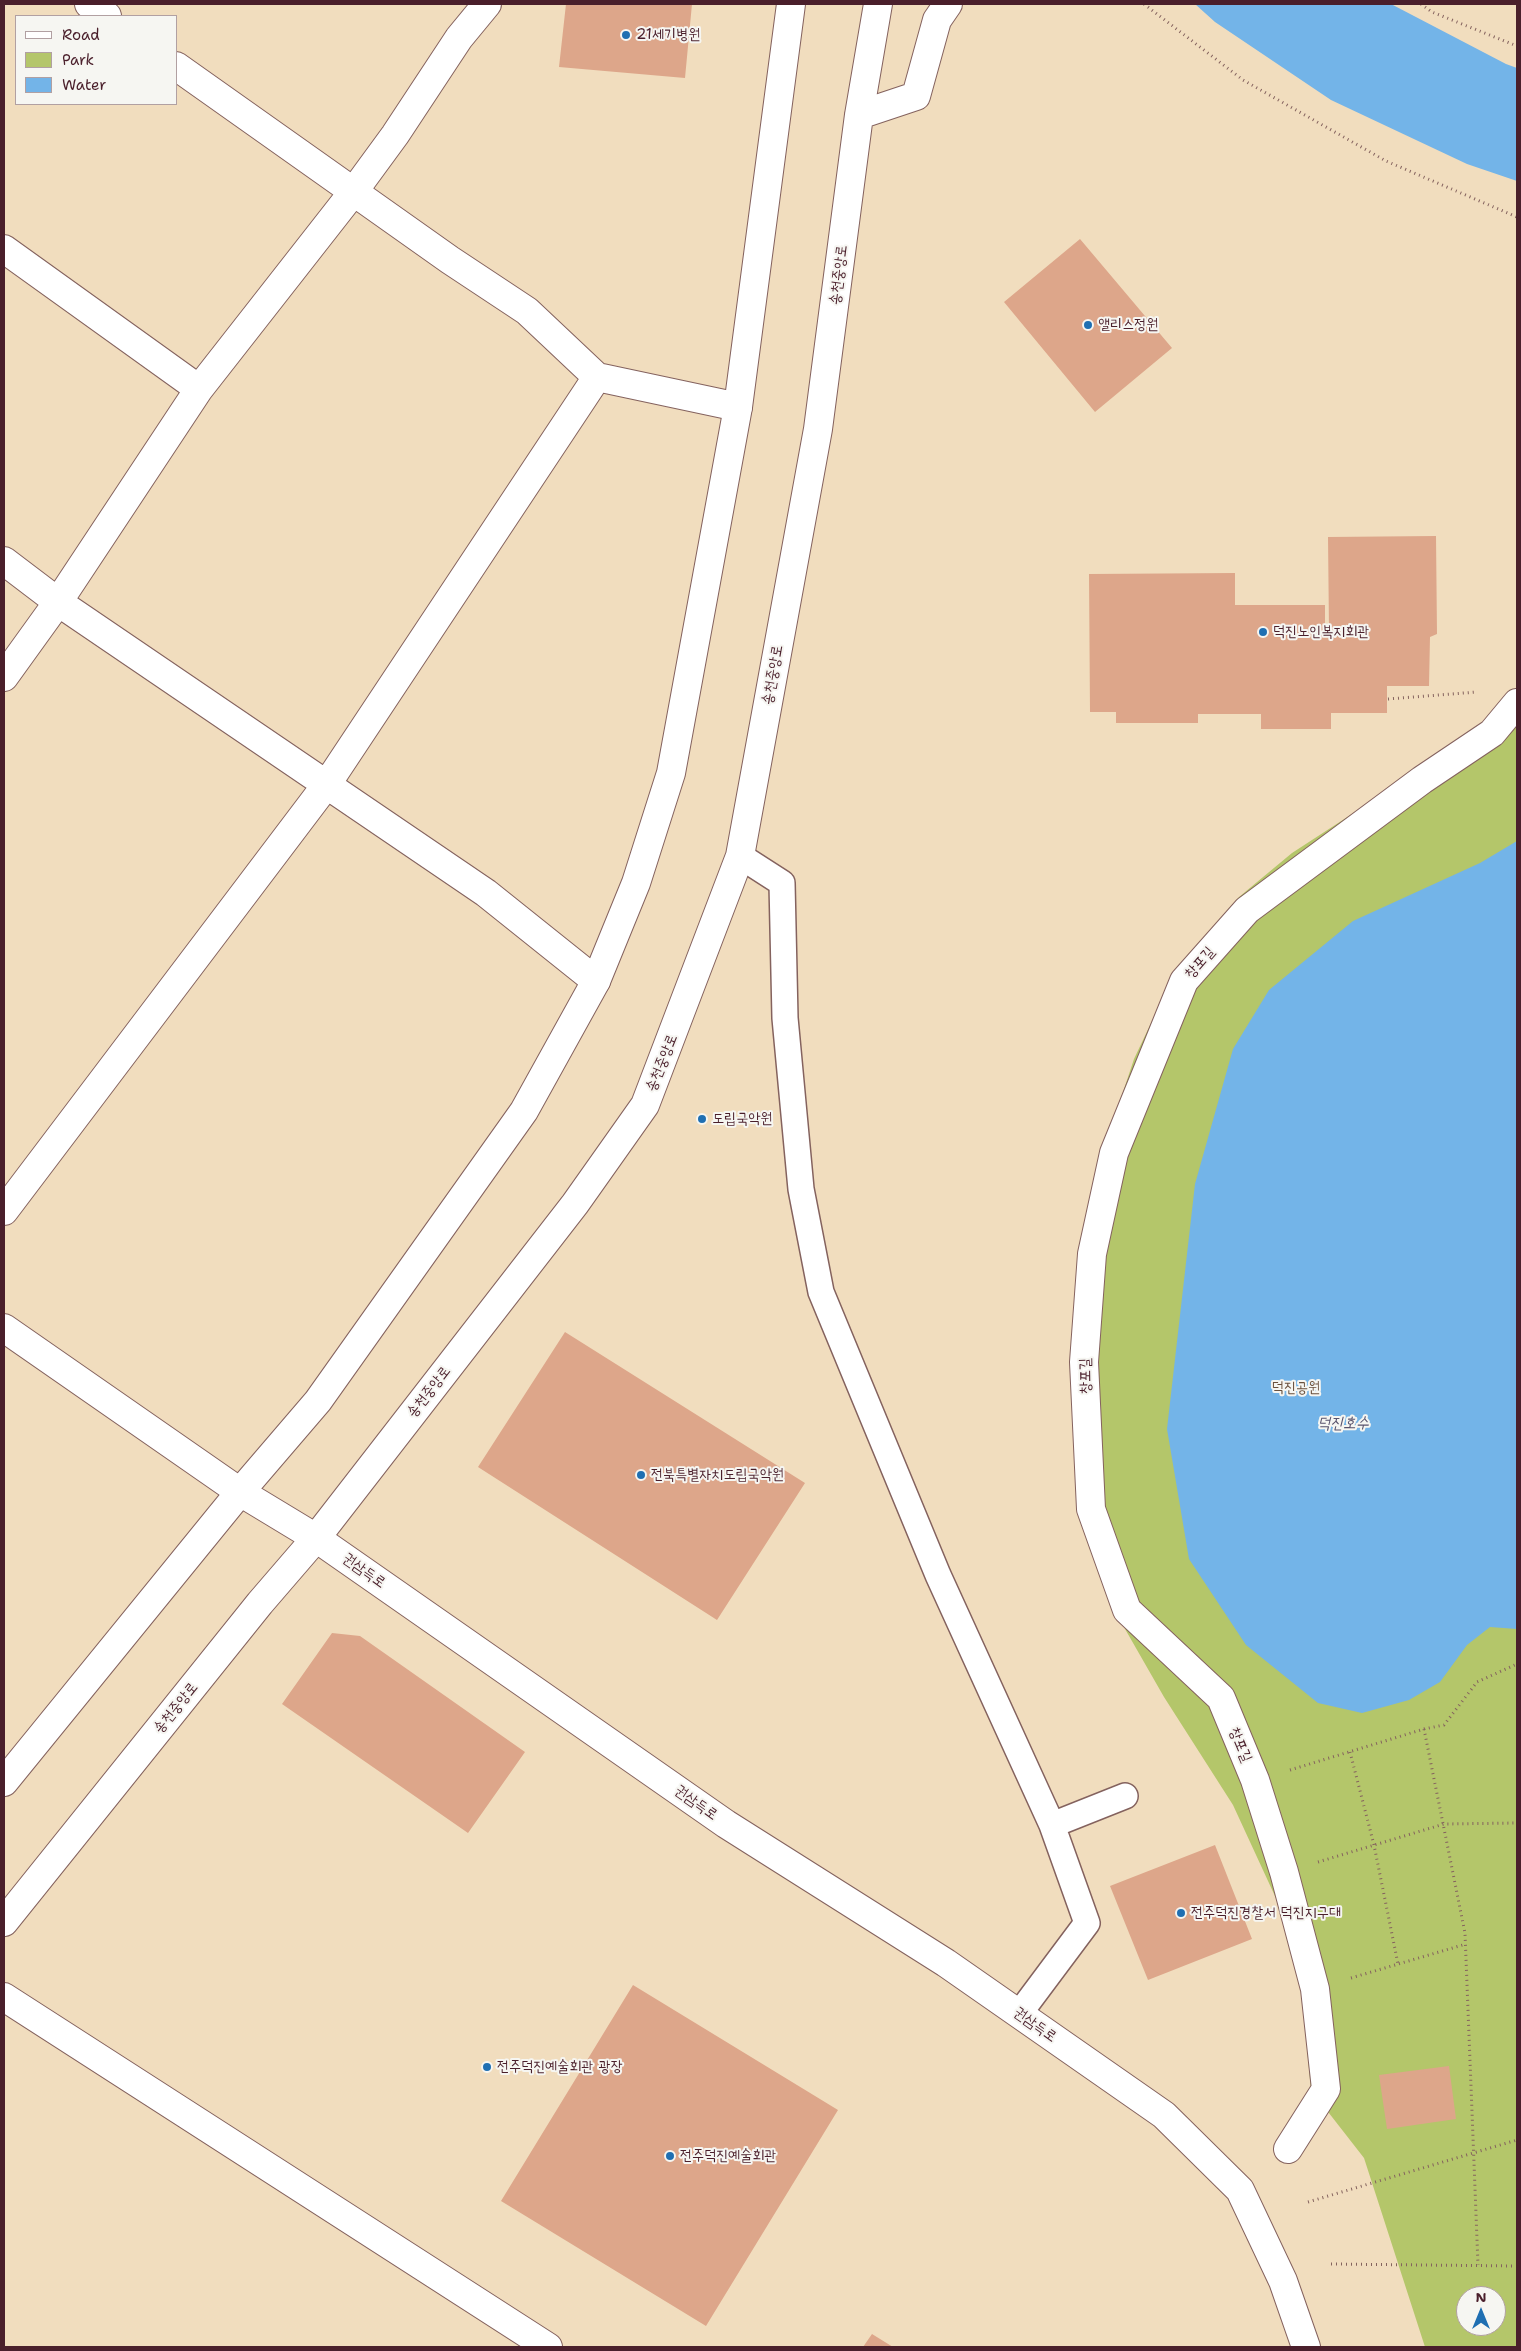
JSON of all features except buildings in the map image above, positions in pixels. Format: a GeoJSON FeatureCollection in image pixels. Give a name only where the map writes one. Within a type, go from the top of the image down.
{"type":"FeatureCollection","features":[{"type":"Feature","properties":{"kind":"street"},"geometry":{"type":"LineString","coordinates":[[89,4],[106,15]]}},
{"type":"Feature","properties":{"kind":"street"},"geometry":{"type":"LineString","coordinates":[[4,677],[58,602],[198,389],[354,191],[395,135],[459,38],[486,4]]}},
{"type":"Feature","properties":{"kind":"street"},"geometry":{"type":"LineString","coordinates":[[4,1782],[240,1492],[318,1401],[524,1111],[596,981],[636,883],[671,773],[738,407],[792,4]]}},
{"type":"Feature","properties":{"kind":"street","name":"송천중앙로"},"geometry":{"type":"LineString","coordinates":[[4,1922],[260,1603],[316,1538],[575,1204],[645,1105],[740,856],[818,429],[859,115],[878,4]]}},
{"type":"Feature","properties":{"kind":"street"},"geometry":{"type":"LineString","coordinates":[[859,115],[916,96],[937,20],[948,4]]}},
{"type":"Feature","properties":{"kind":"street"},"geometry":{"type":"LineString","coordinates":[[178,67],[450,260],[527,311],[597,377],[738,407]]}},
{"type":"Feature","properties":{"kind":"street"},"geometry":{"type":"LineString","coordinates":[[4,249],[198,389]]}},
{"type":"Feature","properties":{"kind":"street"},"geometry":{"type":"LineString","coordinates":[[4,1211],[327,784],[597,377]]}},
{"type":"Feature","properties":{"kind":"street"},"geometry":{"type":"LineString","coordinates":[[4,561],[58,602],[486,893],[596,981]]}},
{"type":"Feature","properties":{"kind":"street","name":"창포길"},"geometry":{"type":"LineString","coordinates":[[1288,2149],[1326,2089],[1316,1989],[1284,1872],[1255,1780],[1221,1698],[1127,1610],[1091,1508],[1084,1362],[1092,1254],[1114,1153],[1184,981],[1247,910],[1422,780],[1492,734],[1517,704]]}},
{"type":"Feature","properties":{"kind":"street","name":"권삼득로"},"geometry":{"type":"LineString","coordinates":[[4,1328],[240,1492],[316,1538],[726,1824],[946,1963],[1164,2115],[1240,2190],[1284,2281],[1306,2347]]}},
{"type":"Feature","properties":{"kind":"street"},"geometry":{"type":"LineString","coordinates":[[4,1997],[548,2347]]}},
{"type":"Feature","properties":{"kind":"lane"},"geometry":{"type":"LineString","coordinates":[[740,856],[782,883],[784,1018],[801,1189],[821,1292],[938,1575],[1052,1825],[1087,1923],[1019,2014]]}},
{"type":"Feature","properties":{"kind":"lane"},"geometry":{"type":"LineString","coordinates":[[1052,1825],[1125,1796]]}},
{"type":"Feature","properties":{"kind":"path"},"geometry":{"type":"LineString","coordinates":[[1144,4],[1243,80],[1369,152],[1517,217]]}},
{"type":"Feature","properties":{"kind":"path"},"geometry":{"type":"LineString","coordinates":[[1421,4],[1432,12],[1517,46]]}},
{"type":"Feature","properties":{"kind":"path"},"geometry":{"type":"LineString","coordinates":[[1388,698],[1487,691]]}},
{"type":"Feature","properties":{"kind":"path"},"geometry":{"type":"LineString","coordinates":[[1255,1780],[1424,1729],[1444,1725],[1477,1682],[1517,1664]]}},
{"type":"Feature","properties":{"kind":"path"},"geometry":{"type":"LineString","coordinates":[[1424,1729],[1466,1944],[1472,2154],[1478,2265]]}},
{"type":"Feature","properties":{"kind":"path"},"geometry":{"type":"LineString","coordinates":[[1350,1752],[1374,1846],[1398,1964]]}},
{"type":"Feature","properties":{"kind":"path"},"geometry":{"type":"LineString","coordinates":[[1284,1872],[1444,1824],[1517,1823]]}},
{"type":"Feature","properties":{"kind":"path"},"geometry":{"type":"LineString","coordinates":[[1316,1989],[1466,1944]]}},
{"type":"Feature","properties":{"kind":"path"},"geometry":{"type":"LineString","coordinates":[[1308,2202],[1517,2140]]}},
{"type":"Feature","properties":{"kind":"path"},"geometry":{"type":"LineString","coordinates":[[1331,2264],[1517,2266]]}},
{"type":"Feature","properties":{"kind":"green space","name":"덕진공원"},"geometry":{"type":"Polygon","coordinates":[[[1517,687],[1517,2347],[1425,2347],[1364,2158],[1311,2090],[1302,1995],[1280,1907],[1233,1805],[1164,1697],[1113,1608],[1078,1492],[1099,1164],[1134,1059],[1178,966],[1239,897],[1292,853],[1435,760],[1486,720],[1517,687]]]}},
{"type":"Feature","properties":{"kind":"water"},"geometry":{"type":"Polygon","coordinates":[[[1195,4],[1391,4],[1517,68],[1517,181],[1467,164],[1331,100],[1215,22],[1195,4]]]}},
{"type":"Feature","properties":{"kind":"water","name":"덕진호수"},"geometry":{"type":"Polygon","coordinates":[[[1517,841],[1517,1629],[1490,1627],[1467,1645],[1440,1682],[1409,1700],[1362,1713],[1318,1703],[1246,1645],[1189,1559],[1167,1429],[1195,1184],[1233,1049],[1269,990],[1353,921],[1480,863],[1517,841]]]}},
{"type":"Feature","properties":{"kind":"place","name":"21세기병원"},"geometry":{"type":"Point","coordinates":[626,35]}},
{"type":"Feature","properties":{"kind":"place","name":"앨리스정원"},"geometry":{"type":"Point","coordinates":[1088,325]}},
{"type":"Feature","properties":{"kind":"place","name":"덕진노인복지회관"},"geometry":{"type":"Point","coordinates":[1263,632]}},
{"type":"Feature","properties":{"kind":"place","name":"도립국악원"},"geometry":{"type":"Point","coordinates":[702,1119]}},
{"type":"Feature","properties":{"kind":"place","name":"전북특별자치도립국악원"},"geometry":{"type":"Point","coordinates":[641,1475]}},
{"type":"Feature","properties":{"kind":"place","name":"전주덕진경찰서 덕진지구대"},"geometry":{"type":"Point","coordinates":[1181,1913]}},
{"type":"Feature","properties":{"kind":"place","name":"전주덕진예술회관 광장"},"geometry":{"type":"Point","coordinates":[487,2067]}},
{"type":"Feature","properties":{"kind":"place","name":"전주덕진예술회관"},"geometry":{"type":"Point","coordinates":[670,2156]}}]}
